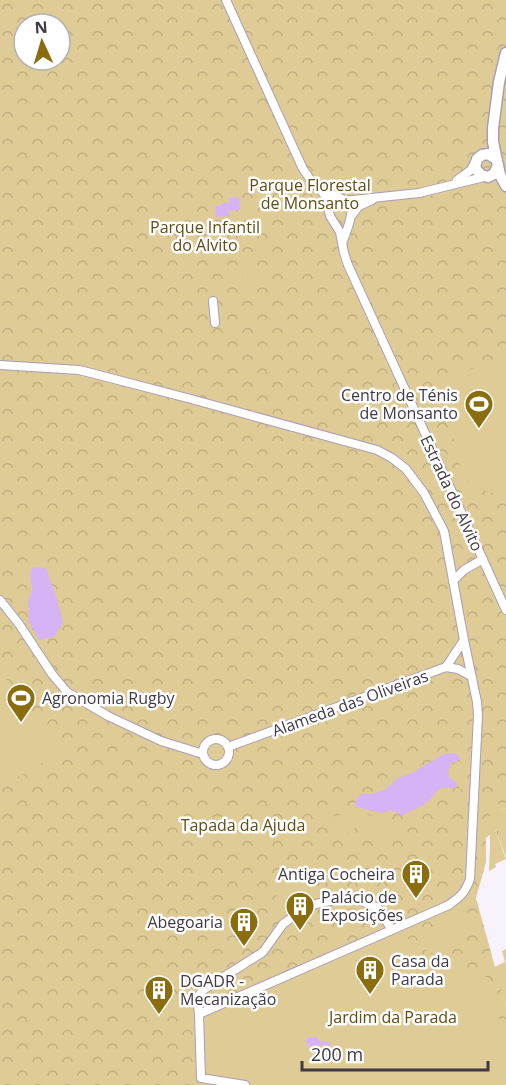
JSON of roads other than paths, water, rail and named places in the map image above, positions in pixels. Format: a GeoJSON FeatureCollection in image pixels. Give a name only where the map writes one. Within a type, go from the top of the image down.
{"type":"FeatureCollection","features":[{"type":"Feature","properties":{"kind":"main road"},"geometry":{"type":"LineString","coordinates":[[506,53],[499,82],[493,128],[493,148],[500,176],[506,188]]}},
{"type":"Feature","properties":{"kind":"main road"},"geometry":{"type":"LineString","coordinates":[[493,128],[485,148],[477,159],[476,171],[506,188]]}},
{"type":"Feature","properties":{"kind":"main road"},"geometry":{"type":"LineString","coordinates":[[477,159],[488,154],[497,162]]}},
{"type":"Feature","properties":{"kind":"main road"},"geometry":{"type":"LineString","coordinates":[[484,177],[494,174],[497,162]]}},
{"type":"Feature","properties":{"kind":"street","name":"Estrada do Alvito"},"geometry":{"type":"LineString","coordinates":[[226,0],[303,169],[327,201],[330,216],[340,232],[348,265],[506,610]]}},
{"type":"Feature","properties":{"kind":"street"},"geometry":{"type":"LineString","coordinates":[[451,184],[466,174],[477,159]]}},
{"type":"Feature","properties":{"kind":"street"},"geometry":{"type":"LineString","coordinates":[[329,209],[332,203],[343,200],[419,193],[484,177]]}},
{"type":"Feature","properties":{"kind":"street","name":"Estrada do Alvito"},"geometry":{"type":"LineString","coordinates":[[319,189],[343,200]]}},
{"type":"Feature","properties":{"kind":"street"},"geometry":{"type":"LineString","coordinates":[[334,221],[344,222],[359,206],[376,198]]}},
{"type":"Feature","properties":{"kind":"street"},"geometry":{"type":"LineString","coordinates":[[343,200],[351,206],[351,216],[343,243]]}},
{"type":"Feature","properties":{"kind":"street"},"geometry":{"type":"LineString","coordinates":[[213,302],[215,323]]}},
{"type":"Feature","properties":{"kind":"street"},"geometry":{"type":"LineString","coordinates":[[0,365],[79,370],[377,450],[406,469],[424,493],[444,531],[478,715],[470,879],[466,890],[462,896],[449,905],[199,1014]]}},
{"type":"Feature","properties":{"kind":"street"},"geometry":{"type":"LineString","coordinates":[[453,581],[464,570],[483,559]]}},
{"type":"Feature","properties":{"kind":"street"},"geometry":{"type":"LineString","coordinates":[[450,562],[464,570]]}},
{"type":"Feature","properties":{"kind":"street"},"geometry":{"type":"LineString","coordinates":[[0,600],[67,692],[108,716],[161,741],[203,754]]}},
{"type":"Feature","properties":{"kind":"street"},"geometry":{"type":"LineString","coordinates":[[446,668],[464,640]]}},
{"type":"Feature","properties":{"kind":"street","name":"Alameda das Oliveiras"},"geometry":{"type":"LineString","coordinates":[[228,747],[446,668],[458,669],[471,676]]}},
{"type":"Feature","properties":{"kind":"street"},"geometry":{"type":"LineString","coordinates":[[214,739],[221,740],[228,747],[228,757],[221,764],[211,764],[203,754],[206,744],[214,739]]}},
{"type":"Feature","properties":{"kind":"street"},"geometry":{"type":"LineString","coordinates":[[245,1085],[201,1078],[197,998],[202,990],[263,952],[284,924],[304,909],[316,904],[339,898],[361,901],[378,908],[392,930]]}},
{"type":"Feature","properties":{"kind":"place","name":"Centro de Ténis de Monsanto"},"geometry":{"type":"Point","coordinates":[479,430]}},
{"type":"Feature","properties":{"kind":"place","name":"Agronomia Rugby"},"geometry":{"type":"Point","coordinates":[21,724]}},
{"type":"Feature","properties":{"kind":"place","name":"Antiga Cocheira"},"geometry":{"type":"Point","coordinates":[416,900]}},
{"type":"Feature","properties":{"kind":"place","name":"Palácio de Exposições"},"geometry":{"type":"Point","coordinates":[300,932]}},
{"type":"Feature","properties":{"kind":"place","name":"Abegoaria"},"geometry":{"type":"Point","coordinates":[244,948]}},
{"type":"Feature","properties":{"kind":"place","name":"Casa da Parada"},"geometry":{"type":"Point","coordinates":[370,996]}},
{"type":"Feature","properties":{"kind":"place","name":"DGADR - Mecanização"},"geometry":{"type":"Point","coordinates":[159,1016]}},
{"type":"Feature","properties":{"kind":"park label","name":"Parque Florestal de Monsanto"},"geometry":{"type":"Point","coordinates":[310,194]}},
{"type":"Feature","properties":{"kind":"park label","name":"Parque Infantil do Alvito"},"geometry":{"type":"Point","coordinates":[205,236]}},
{"type":"Feature","properties":{"kind":"park label","name":"Tapada da Ajuda"},"geometry":{"type":"Point","coordinates":[243,825]}},
{"type":"Feature","properties":{"kind":"park label","name":"Jardim da Parada"},"geometry":{"type":"Point","coordinates":[393,1017]}}]}
